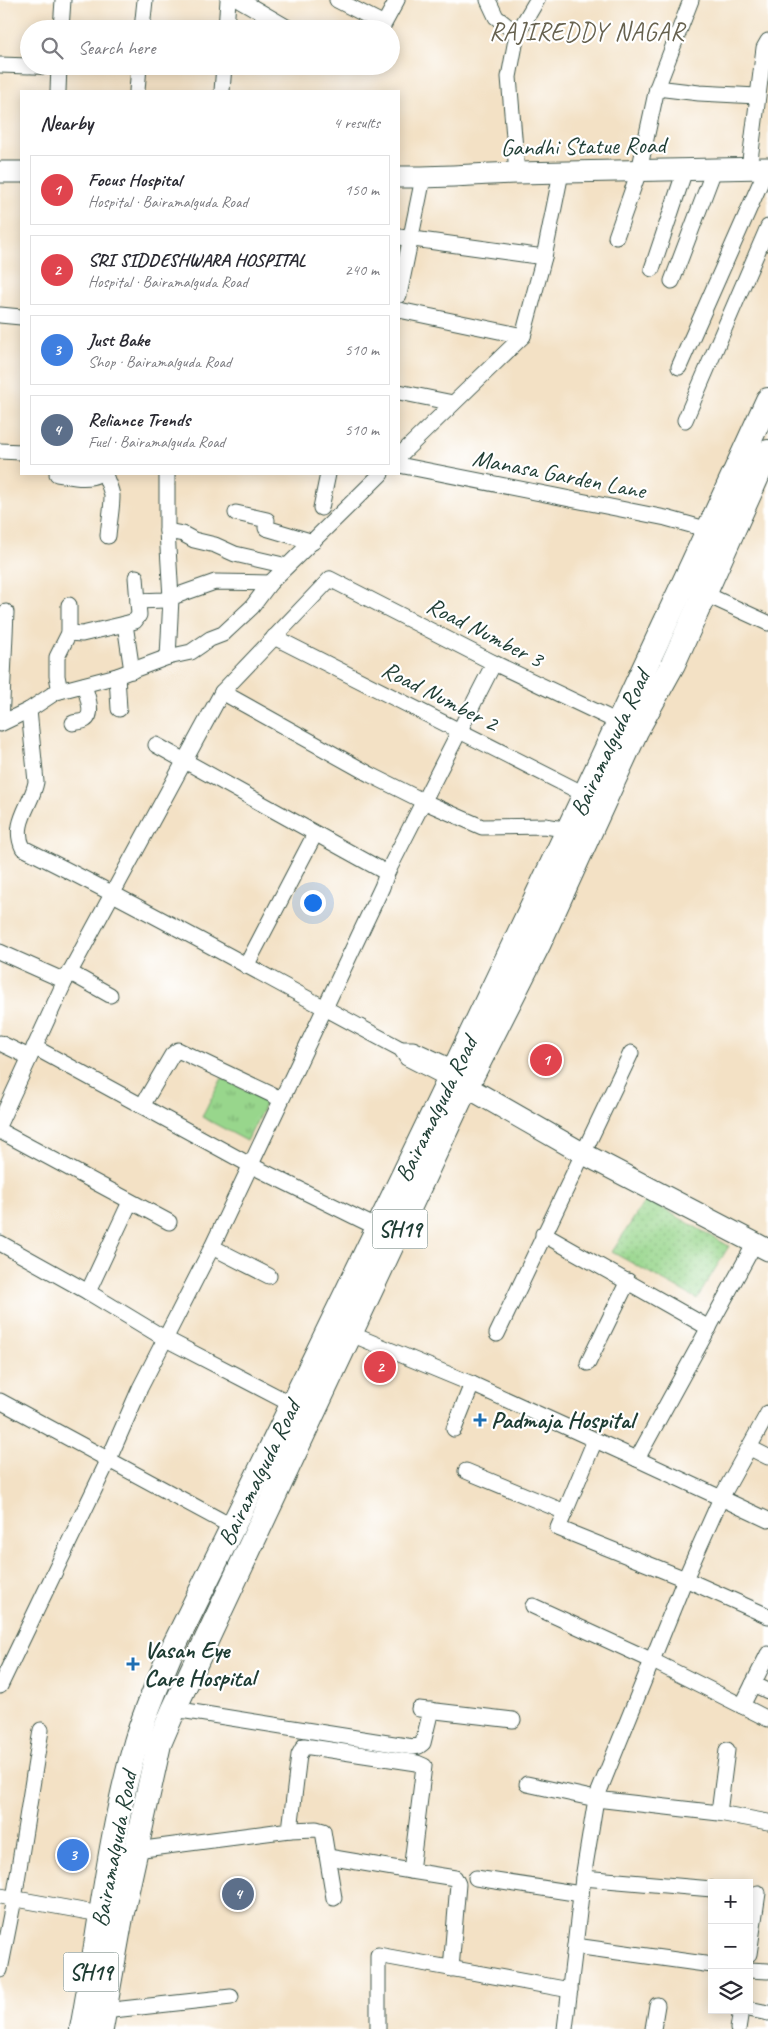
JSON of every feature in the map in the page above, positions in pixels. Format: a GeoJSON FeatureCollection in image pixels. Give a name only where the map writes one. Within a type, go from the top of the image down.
{"type":"FeatureCollection","features":[{"type":"Feature","properties":{"kind":"main road","name":"Bairamalguda Road"},"geometry":{"type":"LineString","coordinates":[[82,2029],[100,1914],[122,1802],[151,1734],[174,1709],[351,1334],[458,1079],[570,830],[768,400]]}},
{"type":"Feature","properties":{"kind":"main road","name":"Bairamalguda Road"},"geometry":{"type":"LineString","coordinates":[[102,2020],[136,1850],[151,1734],[149,1703],[170,1654],[378,1228],[458,1079],[539,943],[636,731],[673,664],[768,452]]}},
{"type":"Feature","properties":{"kind":"street"},"geometry":{"type":"LineString","coordinates":[[62,20],[63,0]]}},
{"type":"Feature","properties":{"kind":"street"},"geometry":{"type":"LineString","coordinates":[[143,20],[145,0]]}},
{"type":"Feature","properties":{"kind":"street"},"geometry":{"type":"LineString","coordinates":[[227,20],[228,0]]}},
{"type":"Feature","properties":{"kind":"street"},"geometry":{"type":"LineString","coordinates":[[240,0],[274,20]]}},
{"type":"Feature","properties":{"kind":"street"},"geometry":{"type":"LineString","coordinates":[[336,0],[376,20]]}},
{"type":"Feature","properties":{"kind":"street"},"geometry":{"type":"LineString","coordinates":[[386,20],[397,0]]}},
{"type":"Feature","properties":{"kind":"street"},"geometry":{"type":"LineString","coordinates":[[488,0],[496,17],[517,34]]}},
{"type":"Feature","properties":{"kind":"street"},"geometry":{"type":"LineString","coordinates":[[517,173],[509,77],[517,34],[537,0]]}},
{"type":"Feature","properties":{"kind":"street"},"geometry":{"type":"LineString","coordinates":[[616,237],[638,171],[657,88],[691,0]]}},
{"type":"Feature","properties":{"kind":"street"},"geometry":{"type":"LineString","coordinates":[[678,367],[732,249],[761,168],[757,96],[764,48],[768,41]]}},
{"type":"Feature","properties":{"kind":"street"},"geometry":{"type":"LineString","coordinates":[[0,65],[20,66]]}},
{"type":"Feature","properties":{"kind":"street"},"geometry":{"type":"LineString","coordinates":[[58,90],[59,75]]}},
{"type":"Feature","properties":{"kind":"street"},"geometry":{"type":"LineString","coordinates":[[136,90],[138,75]]}},
{"type":"Feature","properties":{"kind":"street"},"geometry":{"type":"LineString","coordinates":[[222,90],[223,75]]}},
{"type":"Feature","properties":{"kind":"street"},"geometry":{"type":"LineString","coordinates":[[657,88],[699,93],[757,96]]}},
{"type":"Feature","properties":{"kind":"street","name":"Gandhi Statue Road"},"geometry":{"type":"LineString","coordinates":[[400,177],[423,178],[603,170],[761,168]]}},
{"type":"Feature","properties":{"kind":"street"},"geometry":{"type":"LineString","coordinates":[[652,269],[685,170]]}},
{"type":"Feature","properties":{"kind":"street"},"geometry":{"type":"LineString","coordinates":[[672,281],[714,170]]}},
{"type":"Feature","properties":{"kind":"street"},"geometry":{"type":"LineString","coordinates":[[0,172],[20,172]]}},
{"type":"Feature","properties":{"kind":"street"},"geometry":{"type":"LineString","coordinates":[[400,455],[523,336],[544,257],[561,173]]}},
{"type":"Feature","properties":{"kind":"street"},"geometry":{"type":"LineString","coordinates":[[400,283],[404,237],[423,178]]}},
{"type":"Feature","properties":{"kind":"street"},"geometry":{"type":"LineString","coordinates":[[685,420],[768,227]]}},
{"type":"Feature","properties":{"kind":"street"},"geometry":{"type":"LineString","coordinates":[[404,237],[544,257]]}},
{"type":"Feature","properties":{"kind":"street"},"geometry":{"type":"LineString","coordinates":[[400,310],[523,336]]}},
{"type":"Feature","properties":{"kind":"street"},"geometry":{"type":"LineString","coordinates":[[0,315],[20,317]]}},
{"type":"Feature","properties":{"kind":"street"},"geometry":{"type":"LineString","coordinates":[[400,392],[453,403]]}},
{"type":"Feature","properties":{"kind":"street"},"geometry":{"type":"LineString","coordinates":[[0,450],[20,452]]}},
{"type":"Feature","properties":{"kind":"street","name":"Manasa Garden Lane"},"geometry":{"type":"LineString","coordinates":[[400,465],[666,518],[709,530]]}},
{"type":"Feature","properties":{"kind":"street"},"geometry":{"type":"LineString","coordinates":[[80,476],[93,477],[97,475]]}},
{"type":"Feature","properties":{"kind":"street"},"geometry":{"type":"LineString","coordinates":[[105,475],[112,497],[108,536]]}},
{"type":"Feature","properties":{"kind":"street"},"geometry":{"type":"LineString","coordinates":[[167,475],[166,530],[171,598],[168,657]]}},
{"type":"Feature","properties":{"kind":"street"},"geometry":{"type":"LineString","coordinates":[[321,508],[328,475]]}},
{"type":"Feature","properties":{"kind":"street"},"geometry":{"type":"LineString","coordinates":[[6,612],[0,723],[29,710],[60,691],[117,676],[168,657],[190,652],[210,639],[222,634],[252,607],[270,583],[380,475]]}},
{"type":"Feature","properties":{"kind":"street"},"geometry":{"type":"LineString","coordinates":[[236,513],[267,520],[266,528],[313,542]]}},
{"type":"Feature","properties":{"kind":"street"},"geometry":{"type":"LineString","coordinates":[[166,530],[215,545],[235,554],[287,566]]}},
{"type":"Feature","properties":{"kind":"street"},"geometry":{"type":"LineString","coordinates":[[69,633],[82,634],[138,619],[136,577]]}},
{"type":"Feature","properties":{"kind":"street","name":"Road Number 3"},"geometry":{"type":"LineString","coordinates":[[274,637],[330,579],[494,663],[620,724]]}},
{"type":"Feature","properties":{"kind":"street"},"geometry":{"type":"LineString","coordinates":[[138,601],[164,600],[215,582],[270,583]]}},
{"type":"Feature","properties":{"kind":"street"},"geometry":{"type":"LineString","coordinates":[[705,594],[768,622]]}},
{"type":"Feature","properties":{"kind":"street"},"geometry":{"type":"LineString","coordinates":[[60,691],[57,676],[57,657],[69,633],[69,604]]}},
{"type":"Feature","properties":{"kind":"street"},"geometry":{"type":"LineString","coordinates":[[125,624],[132,670]]}},
{"type":"Feature","properties":{"kind":"street"},"geometry":{"type":"LineString","coordinates":[[0,1122],[67,977],[222,692],[274,637]]}},
{"type":"Feature","properties":{"kind":"street","name":"Road Number 2"},"geometry":{"type":"LineString","coordinates":[[274,637],[586,795]]}},
{"type":"Feature","properties":{"kind":"street"},"geometry":{"type":"LineString","coordinates":[[0,1686],[5,1660],[108,1461],[164,1338],[212,1247],[387,873],[425,802],[494,663]]}},
{"type":"Feature","properties":{"kind":"street"},"geometry":{"type":"LineString","coordinates":[[117,676],[119,709]]}},
{"type":"Feature","properties":{"kind":"street"},"geometry":{"type":"LineString","coordinates":[[73,723],[85,720],[89,716],[90,710],[84,685]]}},
{"type":"Feature","properties":{"kind":"street"},"geometry":{"type":"LineString","coordinates":[[222,692],[370,775],[482,827],[545,826],[570,830]]}},
{"type":"Feature","properties":{"kind":"street"},"geometry":{"type":"LineString","coordinates":[[29,710],[36,782],[34,792],[22,815],[18,835],[22,848],[114,893],[401,1049],[407,1058],[458,1079],[584,1154],[762,1247],[709,1328],[637,1459]]}},
{"type":"Feature","properties":{"kind":"street"},"geometry":{"type":"LineString","coordinates":[[156,745],[387,873]]}},
{"type":"Feature","properties":{"kind":"street"},"geometry":{"type":"LineString","coordinates":[[246,966],[315,834]]}},
{"type":"Feature","properties":{"kind":"street"},"geometry":{"type":"LineString","coordinates":[[0,952],[110,995]]}},
{"type":"Feature","properties":{"kind":"street"},"geometry":{"type":"LineString","coordinates":[[0,1043],[32,1052],[142,1106],[250,1165],[378,1228]]}},
{"type":"Feature","properties":{"kind":"street"},"geometry":{"type":"LineString","coordinates":[[142,1106],[172,1055],[178,1050],[182,1050],[282,1099]]}},
{"type":"Feature","properties":{"kind":"street"},"geometry":{"type":"LineString","coordinates":[[497,1334],[543,1234],[584,1154],[631,1053]]}},
{"type":"Feature","properties":{"kind":"street"},"geometry":{"type":"LineString","coordinates":[[0,1131],[169,1222]]}},
{"type":"Feature","properties":{"kind":"street"},"geometry":{"type":"LineString","coordinates":[[88,1292],[130,1202]]}},
{"type":"Feature","properties":{"kind":"street"},"geometry":{"type":"LineString","coordinates":[[543,1234],[709,1328]]}},
{"type":"Feature","properties":{"kind":"street"},"geometry":{"type":"LineString","coordinates":[[0,1243],[88,1292],[164,1338],[293,1405]]}},
{"type":"Feature","properties":{"kind":"street"},"geometry":{"type":"LineString","coordinates":[[212,1247],[269,1276]]}},
{"type":"Feature","properties":{"kind":"street"},"geometry":{"type":"LineString","coordinates":[[588,1363],[628,1281]]}},
{"type":"Feature","properties":{"kind":"street"},"geometry":{"type":"LineString","coordinates":[[351,1334],[472,1384],[768,1520]]}},
{"type":"Feature","properties":{"kind":"street"},"geometry":{"type":"LineString","coordinates":[[454,1429],[472,1384]]}},
{"type":"Feature","properties":{"kind":"street"},"geometry":{"type":"LineString","coordinates":[[0,1401],[233,1527]]}},
{"type":"Feature","properties":{"kind":"street"},"geometry":{"type":"LineString","coordinates":[[565,2029],[583,1878],[596,1799],[685,1579],[721,1498],[768,1413]]}},
{"type":"Feature","properties":{"kind":"street"},"geometry":{"type":"LineString","coordinates":[[595,1440],[558,1528],[685,1579],[768,1616]]}},
{"type":"Feature","properties":{"kind":"street"},"geometry":{"type":"LineString","coordinates":[[750,1448],[768,1457]]}},
{"type":"Feature","properties":{"kind":"street"},"geometry":{"type":"LineString","coordinates":[[466,1471],[565,1512]]}},
{"type":"Feature","properties":{"kind":"street"},"geometry":{"type":"LineString","coordinates":[[533,1606],[653,1661],[768,1719]]}},
{"type":"Feature","properties":{"kind":"street"},"geometry":{"type":"LineString","coordinates":[[742,1706],[768,1654]]}},
{"type":"Feature","properties":{"kind":"street"},"geometry":{"type":"LineString","coordinates":[[753,1684],[768,1691]]}},
{"type":"Feature","properties":{"kind":"street"},"geometry":{"type":"LineString","coordinates":[[174,1709],[413,1747],[419,1746],[422,1743],[425,1709],[513,1720]]}},
{"type":"Feature","properties":{"kind":"street"},"geometry":{"type":"LineString","coordinates":[[0,1970],[7,1898],[40,1730]]}},
{"type":"Feature","properties":{"kind":"street"},"geometry":{"type":"LineString","coordinates":[[290,1830],[300,1755],[304,1746],[421,1764],[424,1766],[424,1771],[411,1870]]}},
{"type":"Feature","properties":{"kind":"street"},"geometry":{"type":"LineString","coordinates":[[718,1814],[727,1750]]}},
{"type":"Feature","properties":{"kind":"street"},"geometry":{"type":"LineString","coordinates":[[527,1784],[596,1799],[768,1822]]}},
{"type":"Feature","properties":{"kind":"street"},"geometry":{"type":"LineString","coordinates":[[136,1850],[290,1830],[316,1829],[323,1831],[334,1898]]}},
{"type":"Feature","properties":{"kind":"street"},"geometry":{"type":"LineString","coordinates":[[328,1857],[455,1878],[458,1884],[451,1969]]}},
{"type":"Feature","properties":{"kind":"street"},"geometry":{"type":"LineString","coordinates":[[476,1878],[581,1894]]}},
{"type":"Feature","properties":{"kind":"street"},"geometry":{"type":"LineString","coordinates":[[583,1878],[708,1889]]}},
{"type":"Feature","properties":{"kind":"street"},"geometry":{"type":"LineString","coordinates":[[753,1927],[758,1893]]}},
{"type":"Feature","properties":{"kind":"street"},"geometry":{"type":"LineString","coordinates":[[7,1898],[100,1914]]}},
{"type":"Feature","properties":{"kind":"street"},"geometry":{"type":"LineString","coordinates":[[575,1946],[708,1964]]}},
{"type":"Feature","properties":{"kind":"street"},"geometry":{"type":"LineString","coordinates":[[378,2029],[378,1955],[570,1990]]}},
{"type":"Feature","properties":{"kind":"street"},"geometry":{"type":"LineString","coordinates":[[753,1970],[768,1971]]}},
{"type":"Feature","properties":{"kind":"street"},"geometry":{"type":"LineString","coordinates":[[102,2020],[231,1997]]}},
{"type":"Feature","properties":{"kind":"street"},"geometry":{"type":"LineString","coordinates":[[653,2029],[657,2005]]}},
{"type":"Feature","properties":{"kind":"street"},"geometry":{"type":"LineString","coordinates":[[753,2010],[768,2013]]}},
{"type":"Feature","properties":{"kind":"street"},"geometry":{"type":"LineString","coordinates":[[738,2029],[740,2014]]}},
{"type":"Feature","properties":{"kind":"green space"},"geometry":{"type":"Polygon","coordinates":[[[222,1078],[267,1101],[247,1141],[202,1117],[222,1078]]]}},
{"type":"Feature","properties":{"kind":"green space"},"geometry":{"type":"Polygon","coordinates":[[[646,1199],[729,1246],[697,1299],[612,1252],[646,1199]]]}},
{"type":"Feature","properties":{"kind":"place","name":"Focus Hospital"},"geometry":{"type":"Point","coordinates":[546,1060]}},
{"type":"Feature","properties":{"kind":"place","name":"SRI SIDDESHWARA HOSPITAL"},"geometry":{"type":"Point","coordinates":[380,1367]}},
{"type":"Feature","properties":{"kind":"place","name":"Padmaja Hospital"},"geometry":{"type":"Point","coordinates":[480,1420]}},
{"type":"Feature","properties":{"kind":"place","name":"Vasan Eye Care Hospital"},"geometry":{"type":"Point","coordinates":[133,1664]}},
{"type":"Feature","properties":{"kind":"place","name":"Just Bake"},"geometry":{"type":"Point","coordinates":[73,1855]}},
{"type":"Feature","properties":{"kind":"place","name":"Reliance Trends"},"geometry":{"type":"Point","coordinates":[238,1894]}},
{"type":"Feature","properties":{"kind":"district","name":"RAJIREDDY NAGAR"},"geometry":{"type":"Point","coordinates":[587,31]}}]}
